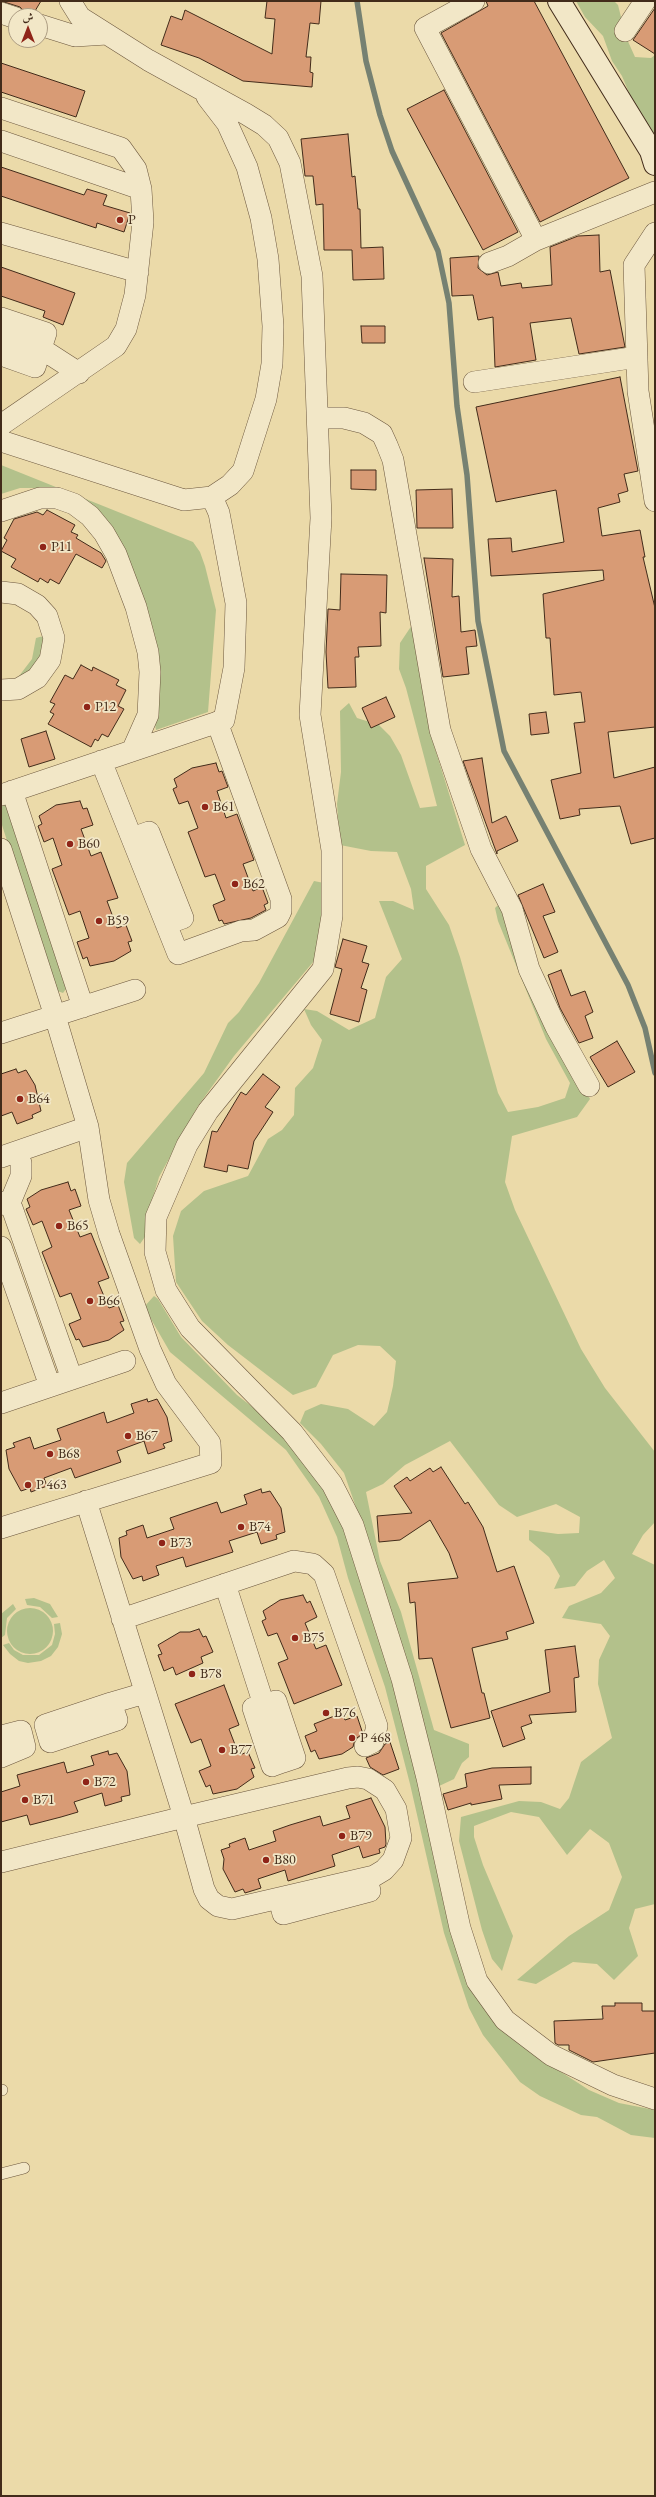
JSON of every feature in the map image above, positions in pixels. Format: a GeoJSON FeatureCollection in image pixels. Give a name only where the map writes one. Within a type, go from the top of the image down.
{"type":"FeatureCollection","features":[{"type":"Feature","properties":{"kind":"main road"},"geometry":{"type":"LineString","coordinates":[[559,1],[653,157]]}},
{"type":"Feature","properties":{"kind":"street"},"geometry":{"type":"LineString","coordinates":[[70,1],[80,17],[148,60],[264,125],[278,138],[290,163],[312,276],[321,518],[310,715],[332,850],[332,916],[323,969],[208,1111],[187,1145],[156,1217],[155,1252],[166,1290],[190,1328],[292,1432],[332,1484],[353,1525],[402,1679],[427,1778],[460,1928],[477,1981],[505,2020],[551,2055],[613,2085],[655,2099]]}},
{"type":"Feature","properties":{"kind":"street"},"geometry":{"type":"LineString","coordinates":[[474,1],[425,28],[536,240]]}},
{"type":"Feature","properties":{"kind":"street"},"geometry":{"type":"LineString","coordinates":[[625,31],[645,1]]}},
{"type":"Feature","properties":{"kind":"street"},"geometry":{"type":"LineString","coordinates":[[48,28],[75,36],[107,34]]}},
{"type":"Feature","properties":{"kind":"street"},"geometry":{"type":"LineString","coordinates":[[1,441],[184,500],[212,497],[230,485],[243,471],[266,399],[272,364],[273,326],[268,259],[255,193],[247,167],[227,123],[198,88]]}},
{"type":"Feature","properties":{"kind":"street"},"geometry":{"type":"LineString","coordinates":[[1,108],[122,148],[132,160],[141,189],[143,222],[138,272],[126,329],[116,346],[79,374],[1,425]]}},
{"type":"Feature","properties":{"kind":"street"},"geometry":{"type":"LineString","coordinates":[[1,141],[141,189]]}},
{"type":"Feature","properties":{"kind":"street"},"geometry":{"type":"LineString","coordinates":[[489,263],[508,256],[536,240],[655,192]]}},
{"type":"Feature","properties":{"kind":"street"},"geometry":{"type":"LineString","coordinates":[[1,233],[138,272]]}},
{"type":"Feature","properties":{"kind":"street"},"geometry":{"type":"LineString","coordinates":[[655,233],[634,266],[638,391],[655,501]]}},
{"type":"Feature","properties":{"kind":"street"},"geometry":{"type":"LineString","coordinates":[[1,318],[46,333],[35,367],[1,355]]}},
{"type":"Feature","properties":{"kind":"street"},"geometry":{"type":"LineString","coordinates":[[1,337],[40,350],[79,374]]}},
{"type":"Feature","properties":{"kind":"street"},"geometry":{"type":"LineString","coordinates":[[474,382],[637,357]]}},
{"type":"Feature","properties":{"kind":"street"},"geometry":{"type":"LineString","coordinates":[[318,418],[344,418],[364,423],[382,434],[387,445],[393,460],[440,730],[481,849],[512,910],[529,969],[556,1027],[589,1086]]}},
{"type":"Feature","properties":{"kind":"street"},"geometry":{"type":"LineString","coordinates":[[83,1007],[6,793],[224,720],[234,668],[236,603],[219,513],[212,497]]}},
{"type":"Feature","properties":{"kind":"street"},"geometry":{"type":"LineString","coordinates":[[1,510],[40,498],[57,498],[74,504],[90,516],[116,554],[136,607],[148,652],[150,672],[148,715],[132,751]]}},
{"type":"Feature","properties":{"kind":"street"},"geometry":{"type":"LineString","coordinates":[[1,592],[25,597],[37,605],[50,623],[54,645],[50,660],[37,678],[18,689],[1,690]]}},
{"type":"Feature","properties":{"kind":"street"},"geometry":{"type":"LineString","coordinates":[[101,761],[132,838],[149,832],[183,918],[166,924],[178,954],[241,931],[254,930],[273,922],[281,911],[281,899],[217,722]]}},
{"type":"Feature","properties":{"kind":"street"},"geometry":{"type":"LineString","coordinates":[[1,849],[55,1016],[88,1127],[99,1200],[109,1234],[150,1349],[166,1384],[210,1443],[212,1451],[211,1462],[1,1528]]}},
{"type":"Feature","properties":{"kind":"street"},"geometry":{"type":"LineString","coordinates":[[1,1033],[135,990]]}},
{"type":"Feature","properties":{"kind":"street"},"geometry":{"type":"LineString","coordinates":[[9,1154],[88,1127]]}},
{"type":"Feature","properties":{"kind":"street"},"geometry":{"type":"LineString","coordinates":[[9,1154],[21,1163],[21,1176],[5,1203],[72,1379]]}},
{"type":"Feature","properties":{"kind":"street"},"geometry":{"type":"LineString","coordinates":[[1,1247],[50,1386]]}},
{"type":"Feature","properties":{"kind":"street"},"geometry":{"type":"LineString","coordinates":[[1,1403],[126,1361]]}},
{"type":"Feature","properties":{"kind":"street"},"geometry":{"type":"LineString","coordinates":[[1,1862],[184,1817],[348,1778],[358,1777],[368,1779],[385,1790],[392,1800],[399,1819],[401,1838],[393,1860],[384,1870],[367,1878],[232,1909],[218,1906],[213,1903],[204,1889],[184,1817],[86,1502]]}},
{"type":"Feature","properties":{"kind":"street"},"geometry":{"type":"LineString","coordinates":[[122,1619],[294,1561],[306,1561],[324,1574],[376,1726],[374,1742],[366,1746]]}},
{"type":"Feature","properties":{"kind":"street"},"geometry":{"type":"LineString","coordinates":[[225,1584],[235,1615],[248,1611],[263,1655],[265,1662],[252,1667],[264,1705],[253,1708],[272,1766],[283,1762]]}},
{"type":"Feature","properties":{"kind":"street"},"geometry":{"type":"LineString","coordinates":[[111,1704],[145,1693]]}},
{"type":"Feature","properties":{"kind":"street"},"geometry":{"type":"LineString","coordinates":[[1,1736],[21,1730],[25,1747],[1,1758]]}},
{"type":"Feature","properties":{"kind":"lane"},"geometry":{"type":"LineString","coordinates":[[1,2174],[24,2168]]}},
{"type":"Feature","properties":{"kind":"green space"},"geometry":{"type":"Polygon","coordinates":[[[576,1],[614,1],[618,5],[626,37],[635,57],[651,58],[655,55],[655,136],[648,129],[634,105],[622,76],[612,61],[603,36],[585,17],[576,1]]]}},
{"type":"Feature","properties":{"kind":"green space"},"geometry":{"type":"Polygon","coordinates":[[[1,465],[193,542],[200,552],[205,566],[216,610],[208,712],[156,730],[124,558],[39,488],[20,488],[1,494],[1,465]]]}},
{"type":"Feature","properties":{"kind":"green space"},"geometry":{"type":"Polygon","coordinates":[[[412,625],[432,739],[465,845],[426,866],[426,889],[449,925],[460,957],[498,1093],[508,1112],[538,1107],[565,1098],[570,1083],[546,1039],[498,921],[495,908],[500,903],[554,1031],[590,1099],[577,1117],[512,1136],[505,1182],[515,1210],[581,1349],[605,1388],[655,1452],[655,1522],[643,1535],[632,1554],[655,1565],[655,1904],[635,1909],[629,1928],[638,1956],[614,1980],[597,1964],[573,1962],[536,1984],[517,1980],[569,1936],[609,1910],[622,1877],[609,1843],[590,1829],[567,1855],[539,1817],[511,1812],[474,1826],[474,1837],[483,1865],[513,1936],[502,1971],[492,1959],[482,1930],[459,1841],[461,1817],[519,1801],[541,1802],[560,1809],[569,1798],[581,1762],[612,1738],[598,1684],[599,1660],[610,1636],[601,1624],[562,1618],[569,1606],[601,1593],[615,1578],[604,1560],[587,1571],[575,1586],[554,1589],[560,1576],[549,1557],[529,1540],[529,1530],[558,1534],[579,1533],[580,1517],[556,1504],[517,1517],[499,1505],[450,1441],[405,1465],[383,1484],[366,1492],[380,1561],[401,1612],[434,1730],[469,1744],[469,1757],[462,1763],[454,1779],[437,1787],[358,1513],[344,1473],[321,1444],[300,1423],[305,1411],[321,1404],[348,1409],[374,1426],[387,1412],[393,1386],[396,1361],[380,1346],[358,1345],[333,1355],[316,1387],[293,1395],[228,1345],[202,1321],[176,1282],[173,1236],[181,1211],[204,1191],[248,1176],[268,1139],[282,1130],[294,1115],[295,1088],[313,1068],[322,1040],[311,1025],[304,1009],[317,1011],[349,1030],[375,1018],[386,977],[402,959],[379,901],[393,901],[414,910],[411,889],[397,852],[371,851],[340,845],[337,804],[341,772],[340,711],[349,703],[357,718],[379,725],[390,736],[401,755],[420,808],[437,806],[406,688],[399,669],[400,643],[412,625]]]}},
{"type":"Feature","properties":{"kind":"green space"},"geometry":{"type":"Polygon","coordinates":[[[47,635],[42,664],[16,680],[32,659],[36,638],[47,635]]]}},
{"type":"Feature","properties":{"kind":"green space"},"geometry":{"type":"Polygon","coordinates":[[[1,804],[6,804],[66,989],[63,993],[55,990],[1,822],[1,804]]]}},
{"type":"Feature","properties":{"kind":"green space"},"geometry":{"type":"Polygon","coordinates":[[[314,881],[324,883],[321,925],[314,961],[234,1056],[198,1106],[159,1177],[151,1204],[147,1234],[140,1244],[134,1238],[124,1182],[127,1163],[204,1073],[228,1023],[239,1012],[259,983],[314,881]]]}},
{"type":"Feature","properties":{"kind":"green space"},"geometry":{"type":"Polygon","coordinates":[[[154,1296],[158,1299],[181,1337],[237,1395],[291,1437],[348,1528],[398,1682],[481,2001],[492,2020],[530,2052],[589,2090],[619,2103],[655,2110],[655,2138],[631,2135],[597,2117],[581,2115],[540,2096],[520,2082],[483,2035],[469,2008],[444,1933],[410,1784],[385,1687],[348,1578],[337,1537],[319,1497],[286,1450],[170,1352],[144,1307],[154,1296]]]}},
{"type":"Feature","properties":{"kind":"green space"},"geometry":{"type":"Polygon","coordinates":[[[34,1598],[50,1604],[58,1617],[52,1618],[40,1607],[27,1605],[25,1599],[34,1598]]]}},
{"type":"Feature","properties":{"kind":"green space"},"geometry":{"type":"Polygon","coordinates":[[[13,1604],[16,1609],[7,1618],[5,1635],[1,1638],[1,1614],[13,1604]]]}},
{"type":"Feature","properties":{"kind":"green space"},"geometry":{"type":"Polygon","coordinates":[[[25,1608],[35,1608],[43,1612],[49,1618],[53,1626],[53,1636],[49,1644],[43,1650],[35,1654],[25,1654],[17,1650],[11,1644],[7,1636],[7,1626],[11,1618],[17,1612],[25,1608]]]}},
{"type":"Feature","properties":{"kind":"green space"},"geometry":{"type":"Polygon","coordinates":[[[60,1623],[62,1634],[58,1647],[51,1656],[41,1661],[28,1663],[19,1661],[10,1654],[3,1645],[9,1643],[14,1650],[23,1655],[39,1655],[52,1645],[55,1634],[54,1624],[60,1623]]]}},
{"type":"Feature","properties":{"kind":"building"},"geometry":{"type":"Polygon","coordinates":[[[1,1],[41,1],[37,8],[20,7],[1,1]]]}},
{"type":"Feature","properties":{"kind":"building"},"geometry":{"type":"Polygon","coordinates":[[[267,1],[321,1],[319,24],[310,23],[306,57],[311,57],[310,72],[313,73],[312,87],[243,81],[199,58],[161,45],[171,16],[182,20],[185,10],[272,54],[275,19],[265,18],[267,1]]]}},
{"type":"Feature","properties":{"kind":"building"},"geometry":{"type":"Polygon","coordinates":[[[486,1],[534,1],[629,178],[540,222],[441,33],[488,6],[486,1]]]}},
{"type":"Feature","properties":{"kind":"building"},"geometry":{"type":"Polygon","coordinates":[[[655,8],[655,54],[633,40],[655,8]]]}},
{"type":"Feature","properties":{"kind":"building"},"geometry":{"type":"Polygon","coordinates":[[[1,63],[85,91],[76,117],[1,92],[1,63]]]}},
{"type":"Feature","properties":{"kind":"building"},"geometry":{"type":"Polygon","coordinates":[[[444,90],[518,232],[483,250],[407,109],[444,90]]]}},
{"type":"Feature","properties":{"kind":"building"},"geometry":{"type":"Polygon","coordinates":[[[348,134],[352,177],[355,176],[358,209],[360,209],[361,248],[383,247],[384,279],[353,280],[352,250],[324,250],[323,204],[316,205],[313,176],[305,176],[301,139],[348,134]]]}},
{"type":"Feature","properties":{"kind":"building"},"geometry":{"type":"Polygon","coordinates":[[[1,167],[84,195],[87,189],[107,195],[103,205],[130,213],[124,232],[97,223],[96,228],[1,196],[1,167]]]}},
{"type":"Feature","properties":{"kind":"building"},"geometry":{"type":"Polygon","coordinates":[[[599,235],[600,272],[610,270],[625,347],[579,354],[571,318],[530,323],[536,360],[495,367],[493,317],[478,320],[473,295],[452,296],[450,258],[479,256],[478,268],[487,275],[498,272],[501,286],[521,283],[522,288],[552,285],[550,247],[578,236],[599,235]]]}},
{"type":"Feature","properties":{"kind":"building"},"geometry":{"type":"Polygon","coordinates":[[[1,267],[75,293],[63,325],[43,317],[45,311],[1,296],[1,267]]]}},
{"type":"Feature","properties":{"kind":"building"},"geometry":{"type":"Polygon","coordinates":[[[361,326],[385,326],[385,343],[362,343],[361,326]]]}},
{"type":"Feature","properties":{"kind":"building"},"geometry":{"type":"Polygon","coordinates":[[[620,377],[638,471],[624,474],[628,491],[618,494],[620,502],[598,508],[602,536],[640,530],[645,557],[643,557],[655,608],[655,727],[608,732],[614,778],[655,767],[655,838],[631,844],[620,806],[579,809],[580,815],[560,819],[551,780],[581,773],[574,723],[585,722],[581,692],[554,695],[550,638],[546,638],[543,594],[604,580],[603,570],[491,576],[488,539],[511,538],[512,552],[564,542],[556,490],[496,502],[476,407],[620,377]]]}},
{"type":"Feature","properties":{"kind":"building"},"geometry":{"type":"Polygon","coordinates":[[[351,470],[376,470],[376,490],[351,489],[351,470]]]}},
{"type":"Feature","properties":{"kind":"building"},"geometry":{"type":"Polygon","coordinates":[[[452,489],[453,528],[417,528],[416,490],[452,489]]]}},
{"type":"Feature","properties":{"kind":"building","name":"P11"},"geometry":{"type":"Polygon","coordinates":[[[47,510],[75,525],[71,532],[78,535],[76,538],[101,553],[106,561],[102,568],[76,554],[59,584],[50,579],[48,583],[40,578],[38,582],[11,567],[16,559],[1,551],[7,540],[4,538],[14,519],[37,512],[43,515],[47,510]]]}},
{"type":"Feature","properties":{"kind":"building"},"geometry":{"type":"Polygon","coordinates":[[[424,558],[453,559],[452,597],[459,596],[461,632],[475,630],[477,646],[466,647],[469,674],[443,677],[424,558]]]}},
{"type":"Feature","properties":{"kind":"building"},"geometry":{"type":"Polygon","coordinates":[[[341,574],[387,575],[386,613],[380,612],[381,646],[358,647],[359,657],[355,657],[356,687],[328,688],[326,652],[328,609],[340,610],[341,574]]]}},
{"type":"Feature","properties":{"kind":"building","name":"P12"},"geometry":{"type":"Polygon","coordinates":[[[81,665],[92,671],[93,667],[119,680],[116,685],[126,690],[118,706],[124,709],[108,737],[102,734],[98,741],[95,739],[91,747],[48,724],[54,714],[50,712],[55,704],[50,702],[65,675],[73,679],[81,665]]]}},
{"type":"Feature","properties":{"kind":"building"},"geometry":{"type":"Polygon","coordinates":[[[386,697],[395,717],[371,728],[362,708],[386,697]]]}},
{"type":"Feature","properties":{"kind":"building"},"geometry":{"type":"Polygon","coordinates":[[[546,712],[549,733],[531,735],[529,714],[546,712]]]}},
{"type":"Feature","properties":{"kind":"building"},"geometry":{"type":"Polygon","coordinates":[[[46,731],[55,759],[29,767],[21,739],[46,731]]]}},
{"type":"Feature","properties":{"kind":"building"},"geometry":{"type":"Polygon","coordinates":[[[482,758],[492,823],[506,816],[518,841],[497,851],[497,854],[463,761],[482,758]]]}},
{"type":"Feature","properties":{"kind":"building"},"geometry":{"type":"Polygon","coordinates":[[[216,763],[219,772],[222,771],[228,787],[217,791],[226,818],[237,814],[254,860],[243,864],[253,891],[262,887],[268,903],[264,905],[266,910],[251,918],[224,924],[222,920],[219,921],[213,905],[225,900],[215,874],[205,877],[188,832],[198,828],[188,801],[179,804],[173,789],[177,787],[174,779],[192,768],[216,763]]]}},
{"type":"Feature","properties":{"kind":"building"},"geometry":{"type":"Polygon","coordinates":[[[80,801],[83,809],[87,808],[93,825],[81,829],[91,856],[101,852],[118,898],[107,901],[117,928],[126,925],[132,941],[128,942],[131,951],[114,961],[90,966],[87,957],[83,959],[77,942],[89,938],[80,911],[69,915],[52,869],[62,865],[53,838],[44,842],[38,826],[42,824],[39,816],[56,805],[80,801]]]}},
{"type":"Feature","properties":{"kind":"building"},"geometry":{"type":"Polygon","coordinates":[[[543,884],[555,912],[543,916],[558,952],[544,958],[518,895],[543,884]]]}},
{"type":"Feature","properties":{"kind":"building"},"geometry":{"type":"Polygon","coordinates":[[[343,939],[367,946],[362,962],[369,964],[361,988],[367,990],[359,1022],[330,1014],[342,969],[335,967],[343,939]]]}},
{"type":"Feature","properties":{"kind":"building"},"geometry":{"type":"Polygon","coordinates":[[[561,970],[571,996],[585,991],[593,1012],[585,1016],[593,1038],[579,1043],[560,1008],[548,975],[561,970]]]}},
{"type":"Feature","properties":{"kind":"building"},"geometry":{"type":"Polygon","coordinates":[[[617,1041],[635,1072],[608,1087],[590,1057],[617,1041]]]}},
{"type":"Feature","properties":{"kind":"building","name":"B64"},"geometry":{"type":"Polygon","coordinates":[[[16,1069],[18,1073],[26,1070],[35,1085],[41,1111],[32,1115],[33,1118],[17,1124],[12,1112],[1,1116],[1,1074],[16,1069]]]}},
{"type":"Feature","properties":{"kind":"building"},"geometry":{"type":"Polygon","coordinates":[[[263,1074],[280,1087],[265,1107],[273,1112],[254,1141],[248,1169],[228,1165],[227,1172],[204,1167],[212,1131],[217,1132],[241,1092],[246,1095],[263,1074]]]}},
{"type":"Feature","properties":{"kind":"building"},"geometry":{"type":"Polygon","coordinates":[[[68,1182],[71,1191],[75,1189],[81,1206],[69,1210],[80,1237],[91,1233],[109,1278],[98,1282],[109,1308],[118,1305],[124,1321],[120,1322],[124,1330],[109,1340],[83,1347],[79,1339],[76,1340],[69,1324],[81,1319],[71,1293],[60,1297],[42,1252],[52,1247],[42,1221],[33,1225],[26,1209],[30,1207],[27,1199],[41,1190],[68,1182]]]}},
{"type":"Feature","properties":{"kind":"building"},"geometry":{"type":"Polygon","coordinates":[[[147,1399],[148,1402],[157,1399],[167,1417],[172,1441],[163,1444],[165,1448],[148,1454],[144,1441],[117,1451],[121,1462],[75,1478],[71,1468],[44,1478],[47,1486],[31,1492],[30,1488],[21,1491],[9,1469],[6,1450],[15,1447],[13,1443],[30,1437],[34,1449],[61,1440],[57,1429],[104,1412],[107,1423],[134,1413],[131,1404],[147,1399]]]}},
{"type":"Feature","properties":{"kind":"building"},"geometry":{"type":"Polygon","coordinates":[[[441,1467],[465,1504],[468,1502],[483,1527],[497,1572],[514,1566],[534,1623],[506,1632],[508,1639],[472,1648],[482,1693],[484,1693],[490,1718],[451,1728],[432,1658],[419,1659],[415,1602],[410,1603],[408,1583],[458,1578],[449,1553],[430,1520],[400,1540],[379,1542],[377,1516],[412,1513],[394,1486],[407,1477],[410,1481],[430,1468],[433,1472],[441,1467]]]}},
{"type":"Feature","properties":{"kind":"building"},"geometry":{"type":"Polygon","coordinates":[[[261,1489],[262,1493],[270,1491],[281,1508],[285,1532],[276,1535],[277,1539],[261,1544],[257,1532],[229,1541],[233,1552],[186,1567],[183,1557],[156,1566],[159,1575],[143,1581],[142,1576],[133,1579],[121,1557],[119,1538],[127,1535],[126,1531],[143,1525],[147,1538],[174,1529],[170,1518],[217,1502],[221,1513],[247,1504],[244,1495],[261,1489]]]}},
{"type":"Feature","properties":{"kind":"building","name":"B75"},"geometry":{"type":"Polygon","coordinates":[[[303,1595],[307,1603],[310,1601],[317,1617],[305,1623],[316,1649],[326,1645],[342,1685],[294,1704],[278,1663],[288,1659],[277,1633],[268,1636],[262,1621],[266,1619],[263,1611],[280,1600],[303,1595]]]}},
{"type":"Feature","properties":{"kind":"building"},"geometry":{"type":"Polygon","coordinates":[[[199,1629],[203,1637],[206,1636],[213,1652],[201,1657],[203,1663],[176,1675],[173,1667],[164,1671],[158,1655],[162,1654],[158,1645],[180,1632],[190,1632],[199,1629]]]}},
{"type":"Feature","properties":{"kind":"building"},"geometry":{"type":"Polygon","coordinates":[[[575,1646],[579,1677],[574,1678],[576,1712],[529,1715],[532,1723],[521,1727],[525,1739],[503,1747],[491,1711],[550,1692],[545,1650],[575,1646]]]}},
{"type":"Feature","properties":{"kind":"building","name":"B77"},"geometry":{"type":"Polygon","coordinates":[[[224,1685],[239,1725],[229,1729],[239,1755],[248,1752],[255,1768],[251,1769],[254,1777],[237,1789],[213,1794],[210,1785],[206,1787],[199,1771],[211,1766],[201,1739],[191,1743],[175,1704],[224,1685]]]}},
{"type":"Feature","properties":{"kind":"building"},"geometry":{"type":"Polygon","coordinates":[[[342,1713],[345,1720],[357,1716],[363,1734],[355,1739],[353,1747],[342,1754],[319,1759],[315,1750],[311,1752],[305,1736],[317,1731],[314,1724],[342,1713]]]}},
{"type":"Feature","properties":{"kind":"building"},"geometry":{"type":"Polygon","coordinates":[[[390,1742],[399,1769],[383,1775],[370,1767],[366,1758],[379,1753],[385,1744],[390,1742]]]}},
{"type":"Feature","properties":{"kind":"building","name":"B72"},"geometry":{"type":"Polygon","coordinates":[[[108,1751],[109,1755],[117,1753],[127,1771],[130,1795],[121,1797],[122,1801],[105,1806],[102,1793],[74,1802],[78,1812],[61,1817],[30,1825],[27,1815],[1,1822],[1,1792],[20,1786],[17,1775],[64,1762],[67,1773],[94,1765],[91,1756],[108,1751]]]}},
{"type":"Feature","properties":{"kind":"building"},"geometry":{"type":"Polygon","coordinates":[[[531,1767],[531,1784],[499,1785],[502,1799],[471,1805],[471,1803],[448,1810],[443,1794],[467,1787],[465,1774],[492,1768],[531,1767]]]}},
{"type":"Feature","properties":{"kind":"building"},"geometry":{"type":"Polygon","coordinates":[[[371,1798],[385,1827],[386,1844],[385,1847],[379,1849],[380,1853],[363,1858],[359,1846],[332,1855],[335,1866],[288,1881],[285,1870],[258,1879],[261,1888],[245,1893],[243,1889],[235,1892],[223,1869],[224,1859],[221,1850],[230,1847],[229,1844],[245,1838],[249,1850],[276,1841],[273,1831],[290,1825],[320,1816],[323,1826],[350,1818],[346,1806],[371,1798]]]}},
{"type":"Feature","properties":{"kind":"building"},"geometry":{"type":"Polygon","coordinates":[[[615,2003],[642,2003],[642,2011],[655,2011],[655,2053],[593,2062],[569,2050],[569,2045],[558,2045],[555,2043],[554,2021],[603,2019],[602,2006],[615,2006],[615,2003]]]}},
{"type":"Feature","properties":{"kind":"waterway"},"geometry":{"type":"LineString","coordinates":[[357,1],[366,61],[380,115],[392,151],[438,251],[449,303],[457,406],[467,475],[478,621],[504,751],[628,985],[645,1028],[655,1073]]}},
{"type":"Feature","properties":{"kind":"place","name":"P"},"geometry":{"type":"Point","coordinates":[120,220]}},
{"type":"Feature","properties":{"kind":"place","name":"P11"},"geometry":{"type":"Point","coordinates":[43,547]}},
{"type":"Feature","properties":{"kind":"place","name":"P12"},"geometry":{"type":"Point","coordinates":[87,707]}},
{"type":"Feature","properties":{"kind":"place","name":"B61"},"geometry":{"type":"Point","coordinates":[205,807]}},
{"type":"Feature","properties":{"kind":"place","name":"B60"},"geometry":{"type":"Point","coordinates":[70,844]}},
{"type":"Feature","properties":{"kind":"place","name":"B62"},"geometry":{"type":"Point","coordinates":[235,884]}},
{"type":"Feature","properties":{"kind":"place","name":"B59"},"geometry":{"type":"Point","coordinates":[99,921]}},
{"type":"Feature","properties":{"kind":"place","name":"B64"},"geometry":{"type":"Point","coordinates":[20,1099]}},
{"type":"Feature","properties":{"kind":"place","name":"B65"},"geometry":{"type":"Point","coordinates":[59,1226]}},
{"type":"Feature","properties":{"kind":"place","name":"B66"},"geometry":{"type":"Point","coordinates":[90,1301]}},
{"type":"Feature","properties":{"kind":"place","name":"B67"},"geometry":{"type":"Point","coordinates":[128,1436]}},
{"type":"Feature","properties":{"kind":"place","name":"B68"},"geometry":{"type":"Point","coordinates":[50,1454]}},
{"type":"Feature","properties":{"kind":"place","name":"P 463"},"geometry":{"type":"Point","coordinates":[28,1485]}},
{"type":"Feature","properties":{"kind":"place","name":"B74"},"geometry":{"type":"Point","coordinates":[241,1527]}},
{"type":"Feature","properties":{"kind":"place","name":"B73"},"geometry":{"type":"Point","coordinates":[162,1543]}},
{"type":"Feature","properties":{"kind":"place","name":"B75"},"geometry":{"type":"Point","coordinates":[295,1638]}},
{"type":"Feature","properties":{"kind":"place","name":"B78"},"geometry":{"type":"Point","coordinates":[192,1674]}},
{"type":"Feature","properties":{"kind":"place","name":"B76"},"geometry":{"type":"Point","coordinates":[326,1713]}},
{"type":"Feature","properties":{"kind":"place","name":"P 468"},"geometry":{"type":"Point","coordinates":[352,1738]}},
{"type":"Feature","properties":{"kind":"place","name":"B77"},"geometry":{"type":"Point","coordinates":[222,1750]}},
{"type":"Feature","properties":{"kind":"place","name":"B72"},"geometry":{"type":"Point","coordinates":[86,1782]}},
{"type":"Feature","properties":{"kind":"place","name":"B71"},"geometry":{"type":"Point","coordinates":[25,1800]}},
{"type":"Feature","properties":{"kind":"place","name":"B79"},"geometry":{"type":"Point","coordinates":[342,1836]}},
{"type":"Feature","properties":{"kind":"place","name":"B80"},"geometry":{"type":"Point","coordinates":[266,1860]}}]}
